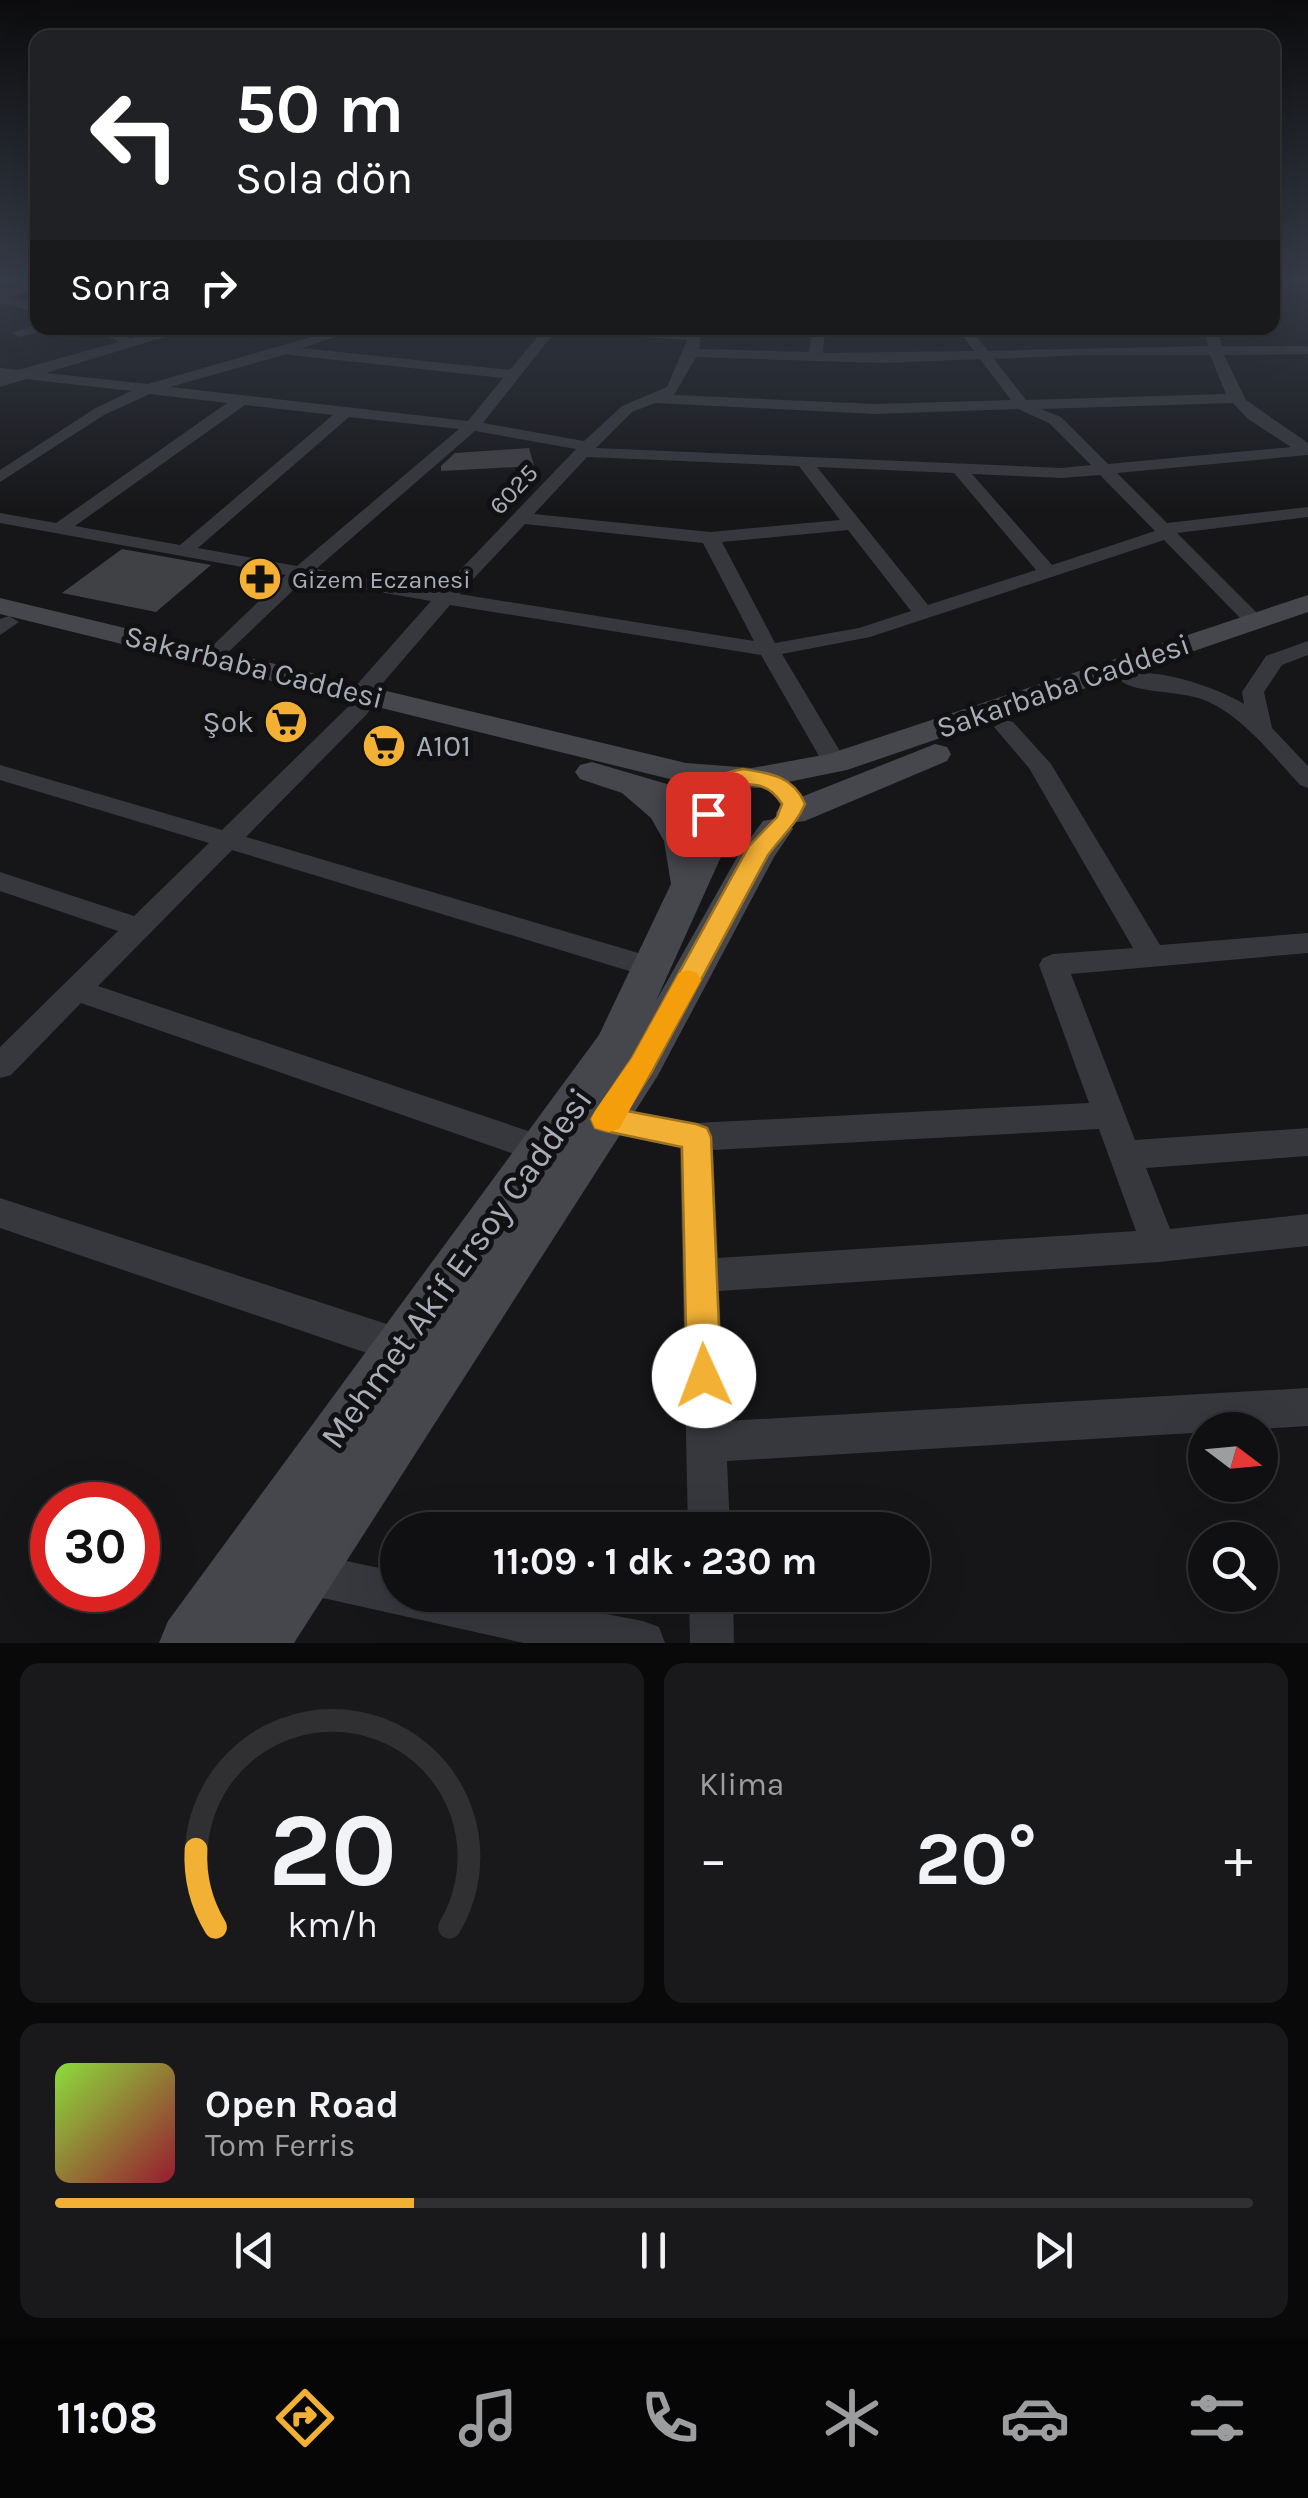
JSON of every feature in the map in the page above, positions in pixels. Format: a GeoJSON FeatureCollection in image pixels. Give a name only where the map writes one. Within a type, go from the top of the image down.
{"type":"FeatureCollection","features":[{"type":"Feature","properties":{"kind":"main road","name":"Sakarbaba Caddesi"},"geometry":{"type":"LineString","coordinates":[[2,619],[686,773],[751,777],[835,763],[1308,603]]}},
{"type":"Feature","properties":{"kind":"main road","name":"Sakarbaba Caddesi"},"geometry":{"type":"LineString","coordinates":[[2,619],[213,656],[616,779],[710,814]]}},
{"type":"Feature","properties":{"kind":"main road","name":"Sakarbaba Caddesi"},"geometry":{"type":"LineString","coordinates":[[784,821],[858,783],[1131,680],[1308,619]]}},
{"type":"Feature","properties":{"kind":"main road"},"geometry":{"type":"LineString","coordinates":[[751,777],[771,780],[790,795],[784,821],[750,833],[710,814],[710,790],[730,778],[751,777]]}},
{"type":"Feature","properties":{"kind":"main road"},"geometry":{"type":"LineString","coordinates":[[616,779],[664,806],[681,834],[690,884]]}},
{"type":"Feature","properties":{"kind":"main road","name":"Mehmet Akif Ersoy Caddesi"},"geometry":{"type":"LineString","coordinates":[[190,1643],[615,1045],[710,839],[710,814]]}},
{"type":"Feature","properties":{"kind":"main road","name":"Mehmet Akif Ersoy Caddesi"},"geometry":{"type":"LineString","coordinates":[[258,1643],[642,1066],[758,852],[784,821]]}},
{"type":"Feature","properties":{"kind":"street"},"geometry":{"type":"LineString","coordinates":[[5,376],[73,358]]}},
{"type":"Feature","properties":{"kind":"street"},"geometry":{"type":"LineString","coordinates":[[0,478],[99,412],[148,390],[254,358]]}},
{"type":"Feature","properties":{"kind":"street"},"geometry":{"type":"LineString","coordinates":[[362,358],[514,374]]}},
{"type":"Feature","properties":{"kind":"street"},"geometry":{"type":"LineString","coordinates":[[213,656],[302,571],[472,426],[527,358]]}},
{"type":"Feature","properties":{"kind":"street","name":"6025"},"geometry":{"type":"LineString","coordinates":[[4,1057],[139,928],[360,702],[445,598],[586,449],[627,409],[673,390],[686,358]]}},
{"type":"Feature","properties":{"kind":"street"},"geometry":{"type":"LineString","coordinates":[[987,358],[1024,407],[1055,420],[1254,621]]}},
{"type":"Feature","properties":{"kind":"street"},"geometry":{"type":"LineString","coordinates":[[1217,358],[1226,388],[1259,422],[1308,450]]}},
{"type":"Feature","properties":{"kind":"street"},"geometry":{"type":"LineString","coordinates":[[5,376],[472,426],[586,449],[804,462],[1106,472],[1308,450]]}},
{"type":"Feature","properties":{"kind":"street"},"geometry":{"type":"LineString","coordinates":[[648,398],[876,409],[1236,398]]}},
{"type":"Feature","properties":{"kind":"street"},"geometry":{"type":"LineString","coordinates":[[60,528],[241,400]]}},
{"type":"Feature","properties":{"kind":"street"},"geometry":{"type":"LineString","coordinates":[[185,550],[344,412]]}},
{"type":"Feature","properties":{"kind":"street"},"geometry":{"type":"LineString","coordinates":[[804,462],[922,611]]}},
{"type":"Feature","properties":{"kind":"street"},"geometry":{"type":"LineString","coordinates":[[958,468],[1047,571]]}},
{"type":"Feature","properties":{"kind":"street"},"geometry":{"type":"LineString","coordinates":[[0,518],[445,598],[769,650],[863,633],[1165,531],[1308,512]]}},
{"type":"Feature","properties":{"kind":"street"},"geometry":{"type":"LineString","coordinates":[[520,518],[710,538],[851,524]]}},
{"type":"Feature","properties":{"kind":"street"},"geometry":{"type":"LineString","coordinates":[[710,538],[835,763]]}},
{"type":"Feature","properties":{"kind":"street"},"geometry":{"type":"LineString","coordinates":[[1262,729],[1253,692],[1274,661],[1308,647]]}},
{"type":"Feature","properties":{"kind":"street"},"geometry":{"type":"LineString","coordinates":[[1131,680],[1178,682],[1222,696],[1262,729],[1308,780]]}},
{"type":"Feature","properties":{"kind":"street"},"geometry":{"type":"LineString","coordinates":[[1005,728],[1039,764],[1151,954]]}},
{"type":"Feature","properties":{"kind":"street"},"geometry":{"type":"LineString","coordinates":[[0,772],[652,967]]}},
{"type":"Feature","properties":{"kind":"street"},"geometry":{"type":"LineString","coordinates":[[0,882],[139,928]]}},
{"type":"Feature","properties":{"kind":"street"},"geometry":{"type":"LineString","coordinates":[[1158,1246],[1054,965],[1308,943]]}},
{"type":"Feature","properties":{"kind":"street"},"geometry":{"type":"LineString","coordinates":[[76,990],[540,1149]]}},
{"type":"Feature","properties":{"kind":"street"},"geometry":{"type":"LineString","coordinates":[[605,1119],[696,1137],[1110,1115]]}},
{"type":"Feature","properties":{"kind":"street"},"geometry":{"type":"LineString","coordinates":[[696,1137],[708,1512]]}},
{"type":"Feature","properties":{"kind":"street"},"geometry":{"type":"LineString","coordinates":[[1125,1155],[1308,1142]]}},
{"type":"Feature","properties":{"kind":"street"},"geometry":{"type":"LineString","coordinates":[[0,1213],[399,1346]]}},
{"type":"Feature","properties":{"kind":"street"},"geometry":{"type":"LineString","coordinates":[[701,1276],[1158,1246],[1308,1230]]}},
{"type":"Feature","properties":{"kind":"street"},"geometry":{"type":"LineString","coordinates":[[706,1442],[1308,1408]]}},
{"type":"Feature","properties":{"kind":"street"},"geometry":{"type":"LineString","coordinates":[[256,1550],[304,1573],[380,1590]]}},
{"type":"Feature","properties":{"kind":"street"},"geometry":{"type":"LineString","coordinates":[[481,1612],[615,1642]]}},
{"type":"Feature","properties":{"kind":"street"},"geometry":{"type":"LineString","coordinates":[[711,1612],[712,1643]]}},
{"type":"Feature","properties":{"kind":"building"},"geometry":{"type":"Polygon","coordinates":[[[529,448],[534,466],[441,471],[441,466],[455,453],[529,448]]]}},
{"type":"Feature","properties":{"kind":"building"},"geometry":{"type":"Polygon","coordinates":[[[122,549],[211,565],[156,612],[62,593],[122,549]]]}},
{"type":"Feature","properties":{"kind":"slow traffic"},"geometry":{"type":"LineString","coordinates":[[609,1120],[605,1119],[642,1066],[688,980]]}},
{"type":"Feature","properties":{"kind":"place","name":"Gizem Eczanesi"},"geometry":{"type":"Point","coordinates":[260,579]}},
{"type":"Feature","properties":{"kind":"place","name":"Şok"},"geometry":{"type":"Point","coordinates":[286,722]}},
{"type":"Feature","properties":{"kind":"place","name":"A101"},"geometry":{"type":"Point","coordinates":[384,746]}},
{"type":"Feature","properties":{"kind":"route"},"geometry":{"type":"LineString","coordinates":[[704,1376],[696,1137],[605,1119],[642,1066],[758,852],[776,828],[786,822],[794,804],[790,795],[771,780],[743,776],[730,778],[710,790],[706,798],[708,814]]}}]}
